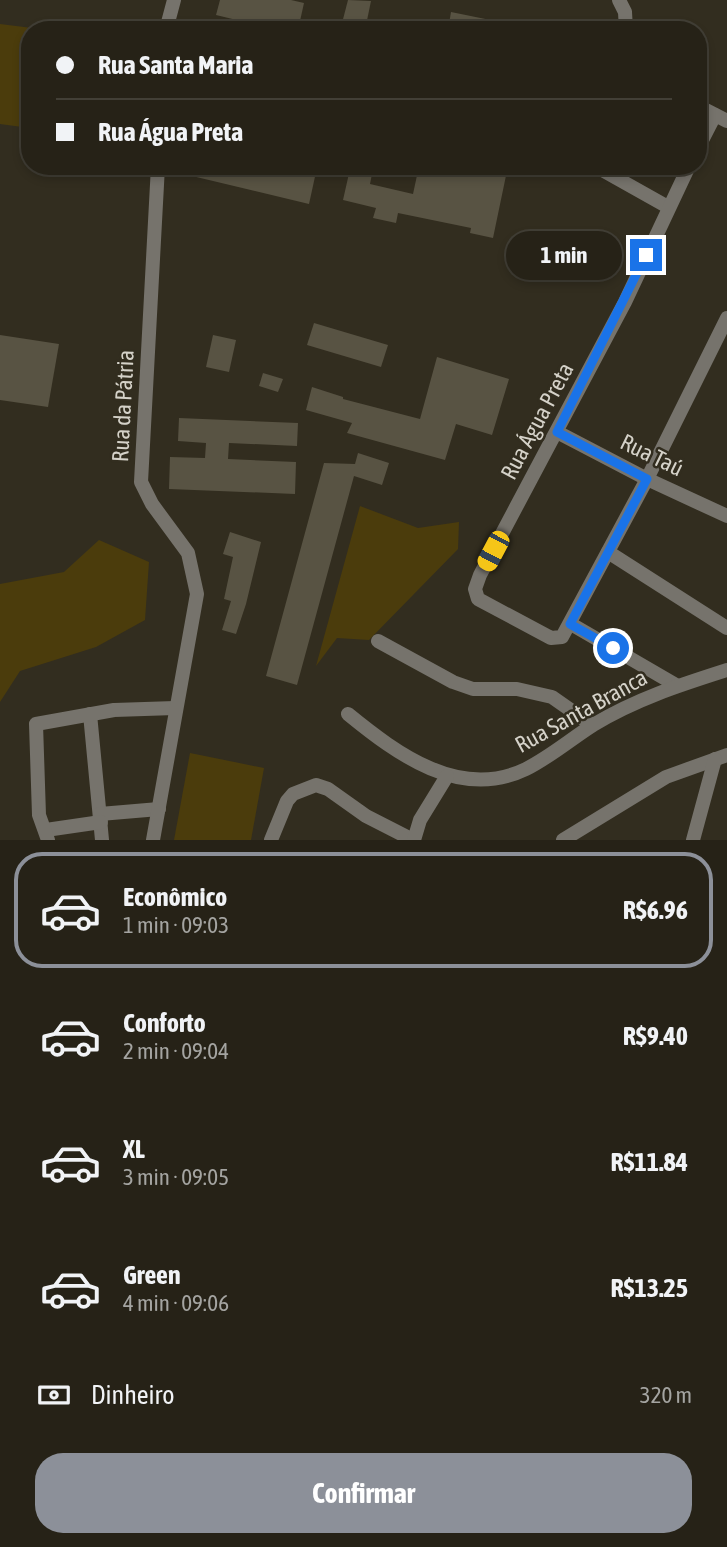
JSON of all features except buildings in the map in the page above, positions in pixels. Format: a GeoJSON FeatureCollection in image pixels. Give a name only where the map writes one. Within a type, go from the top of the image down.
{"type":"FeatureCollection","features":[{"type":"Feature","properties":{"kind":"street"},"geometry":{"type":"LineString","coordinates":[[168,21],[174,0]]}},
{"type":"Feature","properties":{"kind":"street"},"geometry":{"type":"LineString","coordinates":[[620,0],[626,21]]}},
{"type":"Feature","properties":{"kind":"street"},"geometry":{"type":"LineString","coordinates":[[707,136],[721,118]]}},
{"type":"Feature","properties":{"kind":"street","name":"Rua da Pátria"},"geometry":{"type":"LineString","coordinates":[[153,840],[197,594],[188,553],[152,504],[142,482],[158,175]]}},
{"type":"Feature","properties":{"kind":"street"},"geometry":{"type":"LineString","coordinates":[[611,175],[668,207]]}},
{"type":"Feature","properties":{"kind":"street","name":"Rua Água Preta"},"geometry":{"type":"LineString","coordinates":[[570,624],[562,637],[551,638],[478,599],[475,594],[480,575],[625,302],[684,175]]}},
{"type":"Feature","properties":{"kind":"street"},"geometry":{"type":"LineString","coordinates":[[676,685],[570,624],[647,479],[727,318]]}},
{"type":"Feature","properties":{"kind":"street","name":"Rua Taú"},"geometry":{"type":"LineString","coordinates":[[557,432],[647,479],[727,516]]}},
{"type":"Feature","properties":{"kind":"street"},"geometry":{"type":"LineString","coordinates":[[608,552],[727,628]]}},
{"type":"Feature","properties":{"kind":"street"},"geometry":{"type":"LineString","coordinates":[[378,641],[453,682],[473,689],[517,689],[552,697],[592,726]]}},
{"type":"Feature","properties":{"kind":"street","name":"Rua Santa Branca"},"geometry":{"type":"LineString","coordinates":[[348,714],[383,742],[447,776],[465,780],[486,779],[525,769],[592,726],[646,696],[727,670]]}},
{"type":"Feature","properties":{"kind":"street"},"geometry":{"type":"LineString","coordinates":[[159,809],[101,818],[47,835],[39,816],[36,724],[114,709],[175,708]]}},
{"type":"Feature","properties":{"kind":"street"},"geometry":{"type":"LineString","coordinates":[[90,714],[102,840]]}},
{"type":"Feature","properties":{"kind":"street"},"geometry":{"type":"LineString","coordinates":[[563,840],[666,777],[721,757]]}},
{"type":"Feature","properties":{"kind":"street"},"geometry":{"type":"LineString","coordinates":[[693,840],[721,757]]}},
{"type":"Feature","properties":{"kind":"street"},"geometry":{"type":"LineString","coordinates":[[271,840],[286,801],[303,789],[321,786],[366,816],[414,840],[420,820],[447,776]]}},
{"type":"Feature","properties":{"kind":"shaded area"},"geometry":{"type":"Polygon","coordinates":[[[0,24],[21,27],[21,127],[0,124],[0,24]]]}},
{"type":"Feature","properties":{"kind":"shaded area"},"geometry":{"type":"Polygon","coordinates":[[[360,506],[418,528],[459,522],[458,549],[369,640],[337,638],[316,666],[360,506]]]}},
{"type":"Feature","properties":{"kind":"shaded area"},"geometry":{"type":"Polygon","coordinates":[[[99,540],[149,562],[145,620],[96,647],[20,671],[0,702],[0,584],[64,572],[99,540]]]}},
{"type":"Feature","properties":{"kind":"shaded area"},"geometry":{"type":"Polygon","coordinates":[[[190,753],[264,768],[251,840],[174,840],[190,753]]]}},
{"type":"Feature","properties":{"kind":"route"},"geometry":{"type":"LineString","coordinates":[[613,648],[570,624],[647,479],[557,432],[625,302],[646,255]]}}]}
